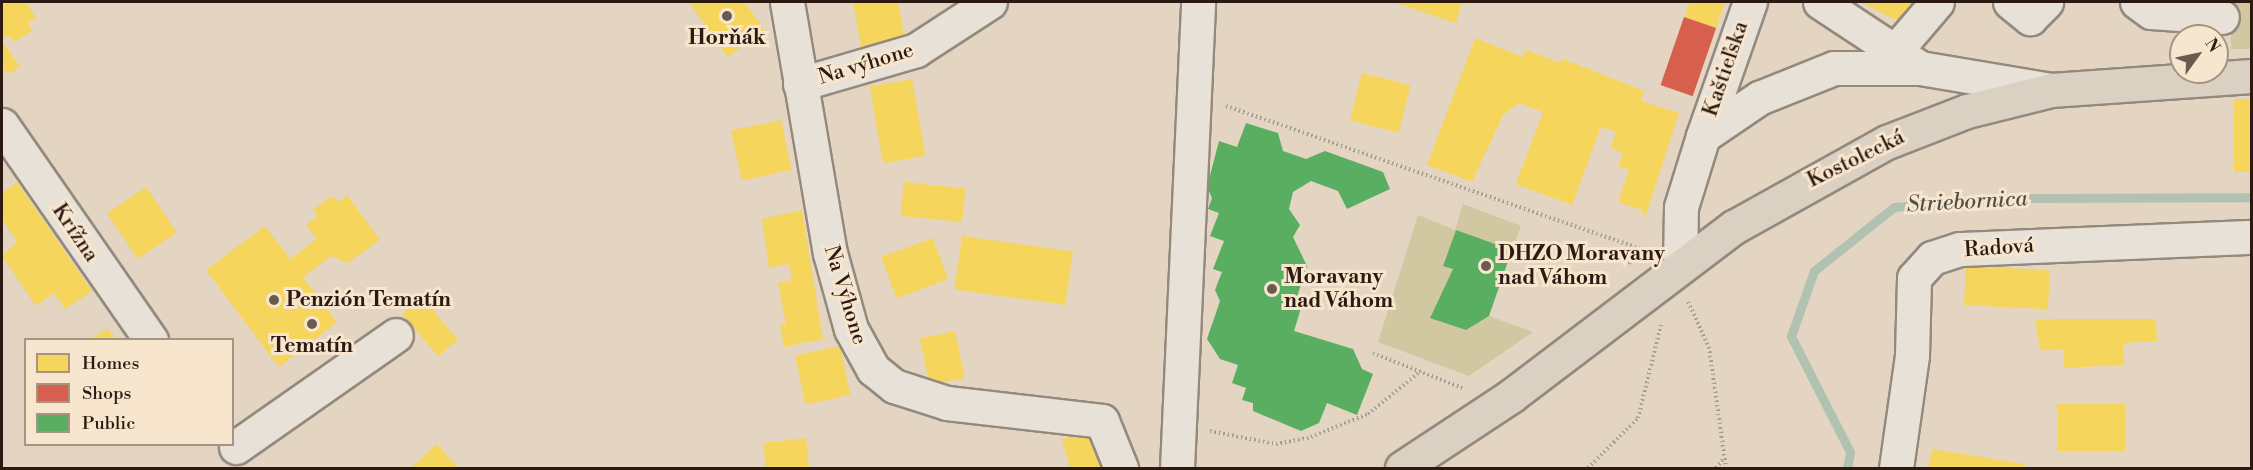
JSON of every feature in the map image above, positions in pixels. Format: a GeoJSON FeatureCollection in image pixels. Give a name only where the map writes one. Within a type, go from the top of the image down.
{"type":"FeatureCollection","features":[{"type":"Feature","properties":{"kind":"main road","name":"Kostolecká"},"geometry":{"type":"LineString","coordinates":[[1402,468],[1511,396],[1675,268],[1782,196],[1887,142],[1967,111],[2050,90],[2252,76]]}},
{"type":"Feature","properties":{"kind":"street","name":"Na Výhone"},"geometry":{"type":"LineString","coordinates":[[787,2],[830,253],[851,329],[873,369],[894,386],[937,400],[1102,421],[1122,468]]}},
{"type":"Feature","properties":{"kind":"street","name":"Na výhone"},"geometry":{"type":"LineString","coordinates":[[800,84],[916,50],[990,2]]}},
{"type":"Feature","properties":{"kind":"street"},"geometry":{"type":"LineString","coordinates":[[1177,468],[1198,2]]}},
{"type":"Feature","properties":{"kind":"street","name":"Kaštieľska"},"geometry":{"type":"LineString","coordinates":[[1703,136],[1750,2]]}},
{"type":"Feature","properties":{"kind":"street","name":"Kostolecká"},"geometry":{"type":"LineString","coordinates":[[1820,2],[1908,59]]}},
{"type":"Feature","properties":{"kind":"street"},"geometry":{"type":"LineString","coordinates":[[1908,59],[1937,2]]}},
{"type":"Feature","properties":{"kind":"street"},"geometry":{"type":"LineString","coordinates":[[2010,2],[2030,18],[2046,2]]}},
{"type":"Feature","properties":{"kind":"street"},"geometry":{"type":"LineString","coordinates":[[2137,2],[2151,12],[2222,17]]}},
{"type":"Feature","properties":{"kind":"street","name":"Kostolecká"},"geometry":{"type":"LineString","coordinates":[[1703,136],[1759,98],[1834,68],[1908,59],[2050,90]]}},
{"type":"Feature","properties":{"kind":"street","name":"Krížna"},"geometry":{"type":"LineString","coordinates":[[2,125],[150,338]]}},
{"type":"Feature","properties":{"kind":"street"},"geometry":{"type":"LineString","coordinates":[[1675,268],[1680,207],[1703,136]]}},
{"type":"Feature","properties":{"kind":"street","name":"Radová"},"geometry":{"type":"LineString","coordinates":[[1896,468],[1912,355],[1914,278],[1932,258],[1960,249],[2249,237]]}},
{"type":"Feature","properties":{"kind":"street"},"geometry":{"type":"LineString","coordinates":[[240,453],[396,335]]}},
{"type":"Feature","properties":{"kind":"path"},"geometry":{"type":"LineString","coordinates":[[1194,94],[1658,254],[1675,268],[1700,319],[1709,347],[1726,468]]}},
{"type":"Feature","properties":{"kind":"path"},"geometry":{"type":"LineString","coordinates":[[1624,274],[1636,248]]}},
{"type":"Feature","properties":{"kind":"path"},"geometry":{"type":"LineString","coordinates":[[1588,468],[1638,418],[1662,320]]}},
{"type":"Feature","properties":{"kind":"path"},"geometry":{"type":"LineString","coordinates":[[1374,353],[1471,391]]}},
{"type":"Feature","properties":{"kind":"path"},"geometry":{"type":"LineString","coordinates":[[1179,428],[1276,444],[1311,437],[1368,414],[1421,371]]}},
{"type":"Feature","properties":{"kind":"path"},"geometry":{"type":"LineString","coordinates":[[1716,468],[1724,458]]}},
{"type":"Feature","properties":{"kind":"shaded area"},"geometry":{"type":"Polygon","coordinates":[[[2231,2],[2251,2],[2251,49],[2231,49],[2231,2]]]}},
{"type":"Feature","properties":{"kind":"shaded area"},"geometry":{"type":"Polygon","coordinates":[[[1463,204],[1521,226],[1512,250],[1456,230],[1443,266],[1453,269],[1430,317],[1466,330],[1489,316],[1533,332],[1469,376],[1378,342],[1418,215],[1455,230],[1463,204]]]}},
{"type":"Feature","properties":{"kind":"building: Homes"},"geometry":{"type":"Polygon","coordinates":[[[2,2],[26,2],[36,18],[28,23],[32,31],[14,42],[9,35],[2,40],[2,2]]]}},
{"type":"Feature","properties":{"kind":"building: Homes","name":"Horňák"},"geometry":{"type":"Polygon","coordinates":[[[689,2],[745,2],[765,31],[727,57],[689,2]]]}},
{"type":"Feature","properties":{"kind":"building: Homes"},"geometry":{"type":"Polygon","coordinates":[[[853,2],[898,2],[906,43],[862,52],[853,2]]]}},
{"type":"Feature","properties":{"kind":"building: Homes"},"geometry":{"type":"Polygon","coordinates":[[[1393,2],[1462,2],[1456,23],[1393,2]]]}},
{"type":"Feature","properties":{"kind":"building: Homes"},"geometry":{"type":"Polygon","coordinates":[[[1690,2],[1725,2],[1716,28],[1684,17],[1690,2]]]}},
{"type":"Feature","properties":{"kind":"building: Homes"},"geometry":{"type":"Polygon","coordinates":[[[1860,2],[1916,2],[1904,24],[1860,2]]]}},
{"type":"Feature","properties":{"kind":"building: Homes"},"geometry":{"type":"Polygon","coordinates":[[[1475,38],[1523,57],[1526,50],[1560,63],[1561,58],[1644,91],[1641,101],[1679,113],[1645,218],[1642,210],[1618,202],[1629,170],[1618,167],[1623,153],[1611,148],[1616,132],[1601,127],[1572,205],[1516,184],[1543,112],[1519,103],[1503,115],[1472,182],[1427,165],[1475,38]]]}},
{"type":"Feature","properties":{"kind":"building: Homes"},"geometry":{"type":"Polygon","coordinates":[[[2,40],[20,67],[9,74],[2,68],[2,40]]]}},
{"type":"Feature","properties":{"kind":"building: Homes"},"geometry":{"type":"Polygon","coordinates":[[[1362,73],[1411,85],[1399,133],[1350,121],[1362,73]]]}},
{"type":"Feature","properties":{"kind":"building: Homes"},"geometry":{"type":"Polygon","coordinates":[[[912,79],[926,156],[883,163],[870,86],[912,79]]]}},
{"type":"Feature","properties":{"kind":"building: Homes"},"geometry":{"type":"Polygon","coordinates":[[[2234,99],[2252,99],[2252,172],[2234,172],[2234,99]]]}},
{"type":"Feature","properties":{"kind":"building: Homes"},"geometry":{"type":"Polygon","coordinates":[[[781,120],[792,170],[742,180],[731,131],[781,120]]]}},
{"type":"Feature","properties":{"kind":"building: Homes"},"geometry":{"type":"Polygon","coordinates":[[[17,182],[92,291],[65,309],[54,293],[36,306],[2,256],[17,242],[2,219],[2,193],[17,182]]]}},
{"type":"Feature","properties":{"kind":"building: Homes"},"geometry":{"type":"Polygon","coordinates":[[[904,182],[966,188],[962,222],[900,216],[904,182]]]}},
{"type":"Feature","properties":{"kind":"building: Homes"},"geometry":{"type":"Polygon","coordinates":[[[146,187],[177,233],[138,259],[107,213],[146,187]]]}},
{"type":"Feature","properties":{"kind":"building: Homes","name":"Penzión Tematín"},"geometry":{"type":"Polygon","coordinates":[[[347,195],[380,240],[347,263],[331,256],[303,277],[337,322],[279,367],[206,270],[265,226],[290,259],[317,239],[306,225],[318,216],[313,210],[331,196],[339,202],[347,195]]]}},
{"type":"Feature","properties":{"kind":"building: Homes"},"geometry":{"type":"Polygon","coordinates":[[[802,210],[823,339],[784,347],[780,325],[786,324],[778,283],[792,280],[789,264],[769,268],[762,219],[802,210]]]}},
{"type":"Feature","properties":{"kind":"building: Homes"},"geometry":{"type":"Polygon","coordinates":[[[962,236],[1073,252],[1065,305],[954,289],[962,236]]]}},
{"type":"Feature","properties":{"kind":"building: Homes"},"geometry":{"type":"Polygon","coordinates":[[[933,238],[948,279],[896,298],[881,257],[933,238]]]}},
{"type":"Feature","properties":{"kind":"building: Homes"},"geometry":{"type":"Polygon","coordinates":[[[1966,266],[2050,270],[2048,309],[1964,305],[1966,266]]]}},
{"type":"Feature","properties":{"kind":"building: Homes"},"geometry":{"type":"Polygon","coordinates":[[[422,297],[458,340],[438,357],[402,314],[422,297]]]}},
{"type":"Feature","properties":{"kind":"building: Homes"},"geometry":{"type":"Polygon","coordinates":[[[2156,319],[2157,341],[2123,343],[2124,365],[2064,368],[2064,349],[2040,350],[2035,320],[2156,319]]]}},
{"type":"Feature","properties":{"kind":"building: Homes"},"geometry":{"type":"Polygon","coordinates":[[[108,329],[114,338],[91,338],[108,329]]]}},
{"type":"Feature","properties":{"kind":"building: Homes"},"geometry":{"type":"Polygon","coordinates":[[[955,331],[965,378],[930,385],[920,338],[955,331]]]}},
{"type":"Feature","properties":{"kind":"building: Homes"},"geometry":{"type":"Polygon","coordinates":[[[840,346],[850,395],[805,404],[795,356],[840,346]]]}},
{"type":"Feature","properties":{"kind":"building: Homes"},"geometry":{"type":"Polygon","coordinates":[[[2057,404],[2125,404],[2125,451],[2057,451],[2057,404]]]}},
{"type":"Feature","properties":{"kind":"building: Homes"},"geometry":{"type":"Polygon","coordinates":[[[1093,430],[1103,468],[1070,468],[1062,439],[1093,430]]]}},
{"type":"Feature","properties":{"kind":"building: Homes"},"geometry":{"type":"Polygon","coordinates":[[[806,438],[809,468],[766,468],[763,443],[806,438]]]}},
{"type":"Feature","properties":{"kind":"building: Homes"},"geometry":{"type":"Polygon","coordinates":[[[437,444],[458,468],[411,468],[437,444]]]}},
{"type":"Feature","properties":{"kind":"building: Homes"},"geometry":{"type":"Polygon","coordinates":[[[1932,449],[2025,464],[2024,468],[1929,468],[1932,449]]]}},
{"type":"Feature","properties":{"kind":"building: Shops"},"geometry":{"type":"Polygon","coordinates":[[[1684,17],[1716,28],[1693,96],[1661,85],[1684,17]]]}},
{"type":"Feature","properties":{"kind":"building: Public"},"geometry":{"type":"Polygon","coordinates":[[[1246,123],[1278,133],[1283,151],[1306,159],[1325,151],[1383,172],[1390,189],[1347,209],[1338,191],[1311,181],[1293,192],[1289,209],[1300,225],[1293,237],[1307,266],[1294,306],[1301,308],[1294,331],[1353,349],[1362,369],[1373,374],[1357,415],[1327,403],[1319,423],[1301,431],[1253,411],[1253,403],[1242,400],[1246,388],[1232,383],[1238,365],[1220,359],[1207,339],[1220,301],[1215,290],[1222,272],[1213,269],[1224,241],[1210,236],[1219,213],[1208,209],[1212,198],[1207,187],[1219,141],[1237,147],[1246,123]]]}},
{"type":"Feature","properties":{"kind":"building: Public"},"geometry":{"type":"Polygon","coordinates":[[[1456,230],[1512,250],[1489,316],[1466,330],[1430,318],[1453,269],[1443,266],[1456,230]]]}},
{"type":"Feature","properties":{"kind":"waterway","name":"Striebornica"},"geometry":{"type":"LineString","coordinates":[[1847,468],[1850,452],[1791,336],[1814,271],[1894,207],[2006,198],[2252,197]]}},
{"type":"Feature","properties":{"kind":"place","name":"Horňák"},"geometry":{"type":"Point","coordinates":[727,16]}},
{"type":"Feature","properties":{"kind":"place","name":"DHZO Moravany nad Váhom"},"geometry":{"type":"Point","coordinates":[1486,266]}},
{"type":"Feature","properties":{"kind":"place","name":"Moravany nad Váhom"},"geometry":{"type":"Point","coordinates":[1272,289]}},
{"type":"Feature","properties":{"kind":"place","name":"Penzión Tematín"},"geometry":{"type":"Point","coordinates":[274,300]}},
{"type":"Feature","properties":{"kind":"place","name":"Tematín"},"geometry":{"type":"Point","coordinates":[312,324]}}]}
